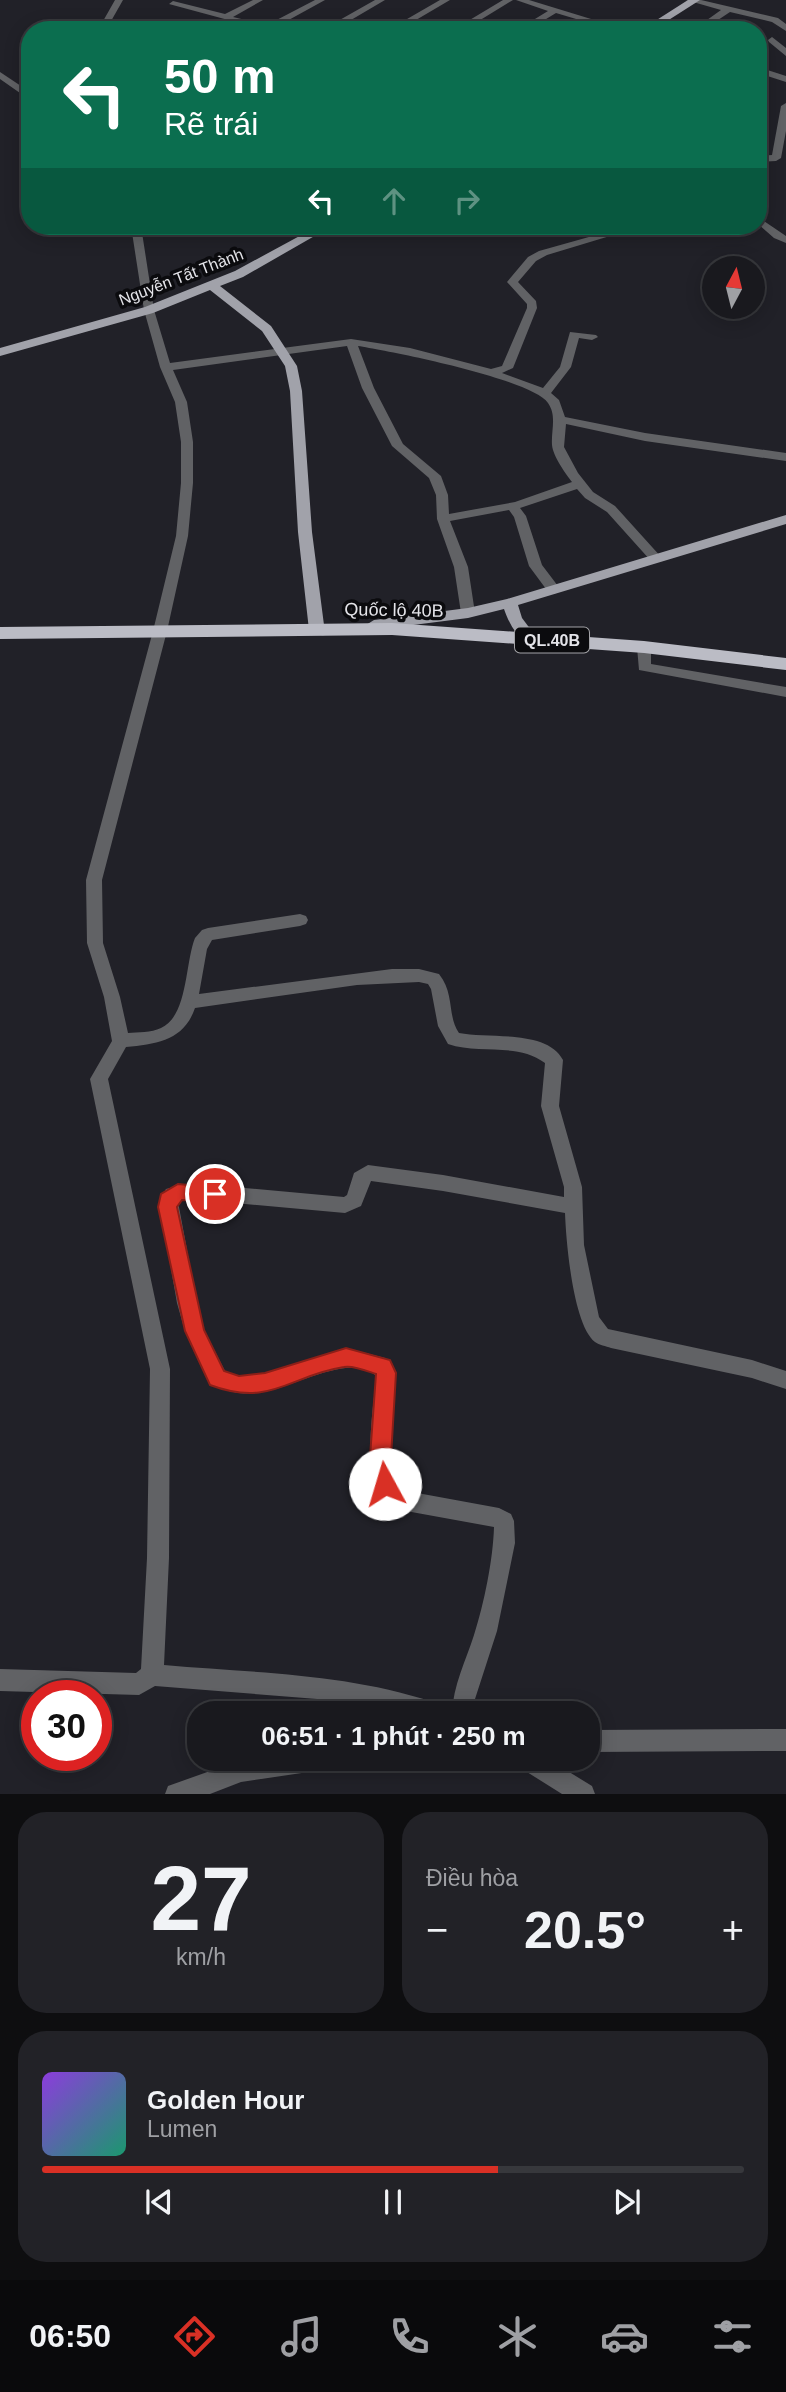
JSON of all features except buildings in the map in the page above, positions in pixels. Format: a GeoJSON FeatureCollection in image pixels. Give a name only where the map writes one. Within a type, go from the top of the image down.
{"type":"FeatureCollection","features":[{"type":"Feature","properties":{"kind":"highway","name":"Quốc lộ 40B"},"geometry":{"type":"LineString","coordinates":[[0,634],[393,629],[644,647],[786,664]]}},
{"type":"Feature","properties":{"kind":"main road"},"geometry":{"type":"LineString","coordinates":[[660,21],[693,0]]}},
{"type":"Feature","properties":{"kind":"main road","name":"Nguyễn Tất Thành"},"geometry":{"type":"LineString","coordinates":[[0,352],[149,310],[212,286],[310,235]]}},
{"type":"Feature","properties":{"kind":"main road"},"geometry":{"type":"LineString","coordinates":[[212,286],[267,329],[291,366],[296,391],[305,532],[317,630],[468,613],[554,590],[786,519]]}},
{"type":"Feature","properties":{"kind":"main road"},"geometry":{"type":"LineString","coordinates":[[510,603],[515,619],[529,638]]}},
{"type":"Feature","properties":{"kind":"street"},"geometry":{"type":"LineString","coordinates":[[108,21],[118,0]]}},
{"type":"Feature","properties":{"kind":"street"},"geometry":{"type":"LineString","coordinates":[[188,8],[202,0]]}},
{"type":"Feature","properties":{"kind":"street"},"geometry":{"type":"LineString","coordinates":[[226,17],[259,0]]}},
{"type":"Feature","properties":{"kind":"street"},"geometry":{"type":"LineString","coordinates":[[286,21],[321,0]]}},
{"type":"Feature","properties":{"kind":"street"},"geometry":{"type":"LineString","coordinates":[[408,21],[446,0]]}},
{"type":"Feature","properties":{"kind":"street"},"geometry":{"type":"LineString","coordinates":[[473,21],[509,0]]}},
{"type":"Feature","properties":{"kind":"street"},"geometry":{"type":"LineString","coordinates":[[520,0],[591,21]]}},
{"type":"Feature","properties":{"kind":"street"},"geometry":{"type":"LineString","coordinates":[[693,0],[775,20],[786,28]]}},
{"type":"Feature","properties":{"kind":"street"},"geometry":{"type":"LineString","coordinates":[[343,20],[375,1]]}},
{"type":"Feature","properties":{"kind":"street"},"geometry":{"type":"LineString","coordinates":[[173,4],[241,21]]}},
{"type":"Feature","properties":{"kind":"street"},"geometry":{"type":"LineString","coordinates":[[536,21],[555,10]]}},
{"type":"Feature","properties":{"kind":"street"},"geometry":{"type":"LineString","coordinates":[[710,21],[727,10]]}},
{"type":"Feature","properties":{"kind":"street"},"geometry":{"type":"LineString","coordinates":[[772,40],[786,53]]}},
{"type":"Feature","properties":{"kind":"street"},"geometry":{"type":"LineString","coordinates":[[767,73],[786,79]]}},
{"type":"Feature","properties":{"kind":"street"},"geometry":{"type":"LineString","coordinates":[[0,75],[21,90]]}},
{"type":"Feature","properties":{"kind":"street"},"geometry":{"type":"LineString","coordinates":[[781,157],[786,106]]}},
{"type":"Feature","properties":{"kind":"street"},"geometry":{"type":"LineString","coordinates":[[767,226],[772,233],[786,240]]}},
{"type":"Feature","properties":{"kind":"street"},"geometry":{"type":"LineString","coordinates":[[137,235],[149,310],[166,368],[181,402],[187,442],[187,483],[182,536],[160,631],[94,880],[94,943],[112,998],[121,1041],[99,1079],[160,1369],[158,1558],[152,1675]]}},
{"type":"Feature","properties":{"kind":"street"},"geometry":{"type":"LineString","coordinates":[[491,373],[506,368],[529,316],[532,303],[512,282],[532,259],[558,247],[604,235]]}},
{"type":"Feature","properties":{"kind":"street"},"geometry":{"type":"LineString","coordinates":[[544,394],[560,380],[569,365],[574,334],[592,337]]}},
{"type":"Feature","properties":{"kind":"street"},"geometry":{"type":"LineString","coordinates":[[166,368],[351,342],[410,351],[491,373],[544,394],[553,401],[560,419],[558,447],[579,484],[589,495],[611,509],[656,558]]}},
{"type":"Feature","properties":{"kind":"street"},"geometry":{"type":"LineString","coordinates":[[351,342],[368,388],[398,446],[418,459],[435,476],[442,495],[443,519],[461,567],[468,613]]}},
{"type":"Feature","properties":{"kind":"street"},"geometry":{"type":"LineString","coordinates":[[560,419],[696,446],[786,457]]}},
{"type":"Feature","properties":{"kind":"street"},"geometry":{"type":"LineString","coordinates":[[443,519],[512,506],[579,484]]}},
{"type":"Feature","properties":{"kind":"street"},"geometry":{"type":"LineString","coordinates":[[512,506],[520,516],[536,565],[554,590]]}},
{"type":"Feature","properties":{"kind":"street"},"geometry":{"type":"LineString","coordinates":[[644,647],[645,667],[786,692]]}},
{"type":"Feature","properties":{"kind":"street"},"geometry":{"type":"LineString","coordinates":[[121,1041],[172,1031],[182,1020],[189,1002],[203,938],[208,934],[300,920]]}},
{"type":"Feature","properties":{"kind":"street"},"geometry":{"type":"LineString","coordinates":[[189,1002],[372,977],[411,974],[427,976],[439,986],[448,1032],[454,1039],[524,1044],[538,1047],[554,1059],[550,1106],[573,1187],[575,1245],[590,1320],[603,1336],[752,1369],[786,1380]]}},
{"type":"Feature","properties":{"kind":"street"},"geometry":{"type":"LineString","coordinates":[[466,1701],[504,1543],[504,1521],[395,1499],[387,1493],[380,1457],[386,1373],[378,1364],[346,1357],[265,1383],[239,1385],[218,1378],[195,1331],[187,1303],[168,1200],[172,1195],[188,1191],[345,1205],[355,1200],[360,1179],[368,1173],[443,1183],[573,1207]]}},
{"type":"Feature","properties":{"kind":"street"},"geometry":{"type":"LineString","coordinates":[[0,1680],[139,1684],[152,1675],[347,1690],[398,1701]]}},
{"type":"Feature","properties":{"kind":"street"},"geometry":{"type":"LineString","coordinates":[[600,1741],[786,1740]]}},
{"type":"Feature","properties":{"kind":"street"},"geometry":{"type":"LineString","coordinates":[[176,1794],[199,1789],[241,1771]]}},
{"type":"Feature","properties":{"kind":"street"},"geometry":{"type":"LineString","coordinates":[[547,1771],[584,1794]]}},
{"type":"Feature","properties":{"kind":"route"},"geometry":{"type":"LineString","coordinates":[[215,1194],[178,1192],[168,1200],[167,1207],[195,1331],[218,1378],[239,1385],[265,1383],[284,1379],[329,1360],[346,1357],[383,1366],[386,1386],[380,1457],[385,1484]]}}]}
